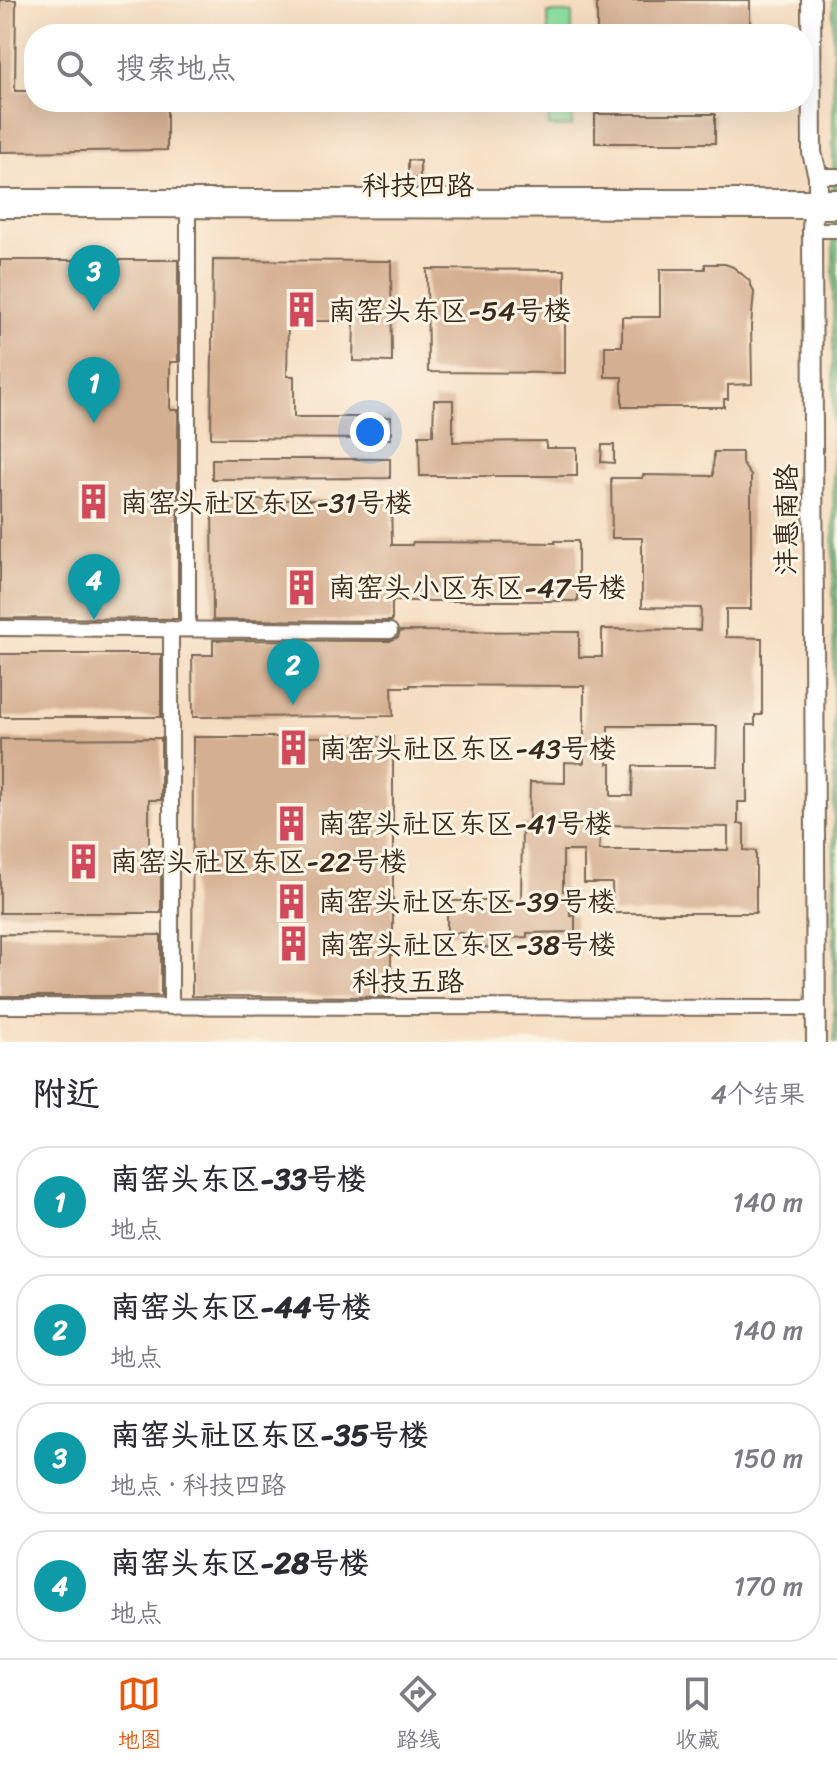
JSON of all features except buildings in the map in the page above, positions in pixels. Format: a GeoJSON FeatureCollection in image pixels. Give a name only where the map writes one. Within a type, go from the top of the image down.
{"type":"FeatureCollection","features":[{"type":"Feature","properties":{"kind":"main road","name":"沣惠南路"},"geometry":{"type":"LineString","coordinates":[[811,0],[811,24]]}},
{"type":"Feature","properties":{"kind":"main road","name":"沣惠南路"},"geometry":{"type":"LineString","coordinates":[[812,112],[812,153],[818,176],[814,213],[816,1042]]}},
{"type":"Feature","properties":{"kind":"street"},"geometry":{"type":"LineString","coordinates":[[818,176],[837,176]]}},
{"type":"Feature","properties":{"kind":"street","name":"科技四路"},"geometry":{"type":"LineString","coordinates":[[0,197],[814,213],[837,197]]}},
{"type":"Feature","properties":{"kind":"street","name":"科技四路"},"geometry":{"type":"LineString","coordinates":[[0,210],[837,211]]}},
{"type":"Feature","properties":{"kind":"street"},"geometry":{"type":"LineString","coordinates":[[188,211],[188,629]]}},
{"type":"Feature","properties":{"kind":"street"},"geometry":{"type":"LineString","coordinates":[[814,213],[837,230]]}},
{"type":"Feature","properties":{"kind":"street"},"geometry":{"type":"LineString","coordinates":[[0,628],[390,631]]}},
{"type":"Feature","properties":{"kind":"street"},"geometry":{"type":"LineString","coordinates":[[171,629],[171,1007]]}},
{"type":"Feature","properties":{"kind":"street","name":"科技五路"},"geometry":{"type":"LineString","coordinates":[[0,1006],[816,1008]]}},
{"type":"Feature","properties":{"kind":"green space"},"geometry":{"type":"Polygon","coordinates":[[[833,0],[837,0],[837,1042],[834,1042],[833,0]]]}},
{"type":"Feature","properties":{"kind":"green space"},"geometry":{"type":"Polygon","coordinates":[[[548,13],[572,13],[572,24],[548,24],[548,13]]]}},
{"type":"Feature","properties":{"kind":"green space"},"geometry":{"type":"Polygon","coordinates":[[[548,112],[572,112],[572,126],[549,127],[548,112]]]}},
{"type":"Feature","properties":{"kind":"place","name":"南窑头东区-54号楼"},"geometry":{"type":"Point","coordinates":[302,310]}},
{"type":"Feature","properties":{"kind":"place","name":"南窑头社区东区-35号楼"},"geometry":{"type":"Point","coordinates":[94,311]}},
{"type":"Feature","properties":{"kind":"place","name":"南窑头东区-33号楼"},"geometry":{"type":"Point","coordinates":[94,423]}},
{"type":"Feature","properties":{"kind":"place","name":"南窑头社区东区-31号楼"},"geometry":{"type":"Point","coordinates":[94,502]}},
{"type":"Feature","properties":{"kind":"place","name":"南窑头小区东区-47号楼"},"geometry":{"type":"Point","coordinates":[302,587]}},
{"type":"Feature","properties":{"kind":"place","name":"南窑头东区-28号楼"},"geometry":{"type":"Point","coordinates":[94,620]}},
{"type":"Feature","properties":{"kind":"place","name":"南窑头东区-44号楼"},"geometry":{"type":"Point","coordinates":[293,705]}},
{"type":"Feature","properties":{"kind":"place","name":"南窑头社区东区-43号楼"},"geometry":{"type":"Point","coordinates":[293,748]}},
{"type":"Feature","properties":{"kind":"place","name":"南窑头社区东区-41号楼"},"geometry":{"type":"Point","coordinates":[292,823]}},
{"type":"Feature","properties":{"kind":"place","name":"南窑头社区东区-22号楼"},"geometry":{"type":"Point","coordinates":[84,861]}},
{"type":"Feature","properties":{"kind":"place","name":"南窑头社区东区-39号楼"},"geometry":{"type":"Point","coordinates":[292,901]}},
{"type":"Feature","properties":{"kind":"place","name":"南窑头社区东区-38号楼"},"geometry":{"type":"Point","coordinates":[293,944]}}]}
